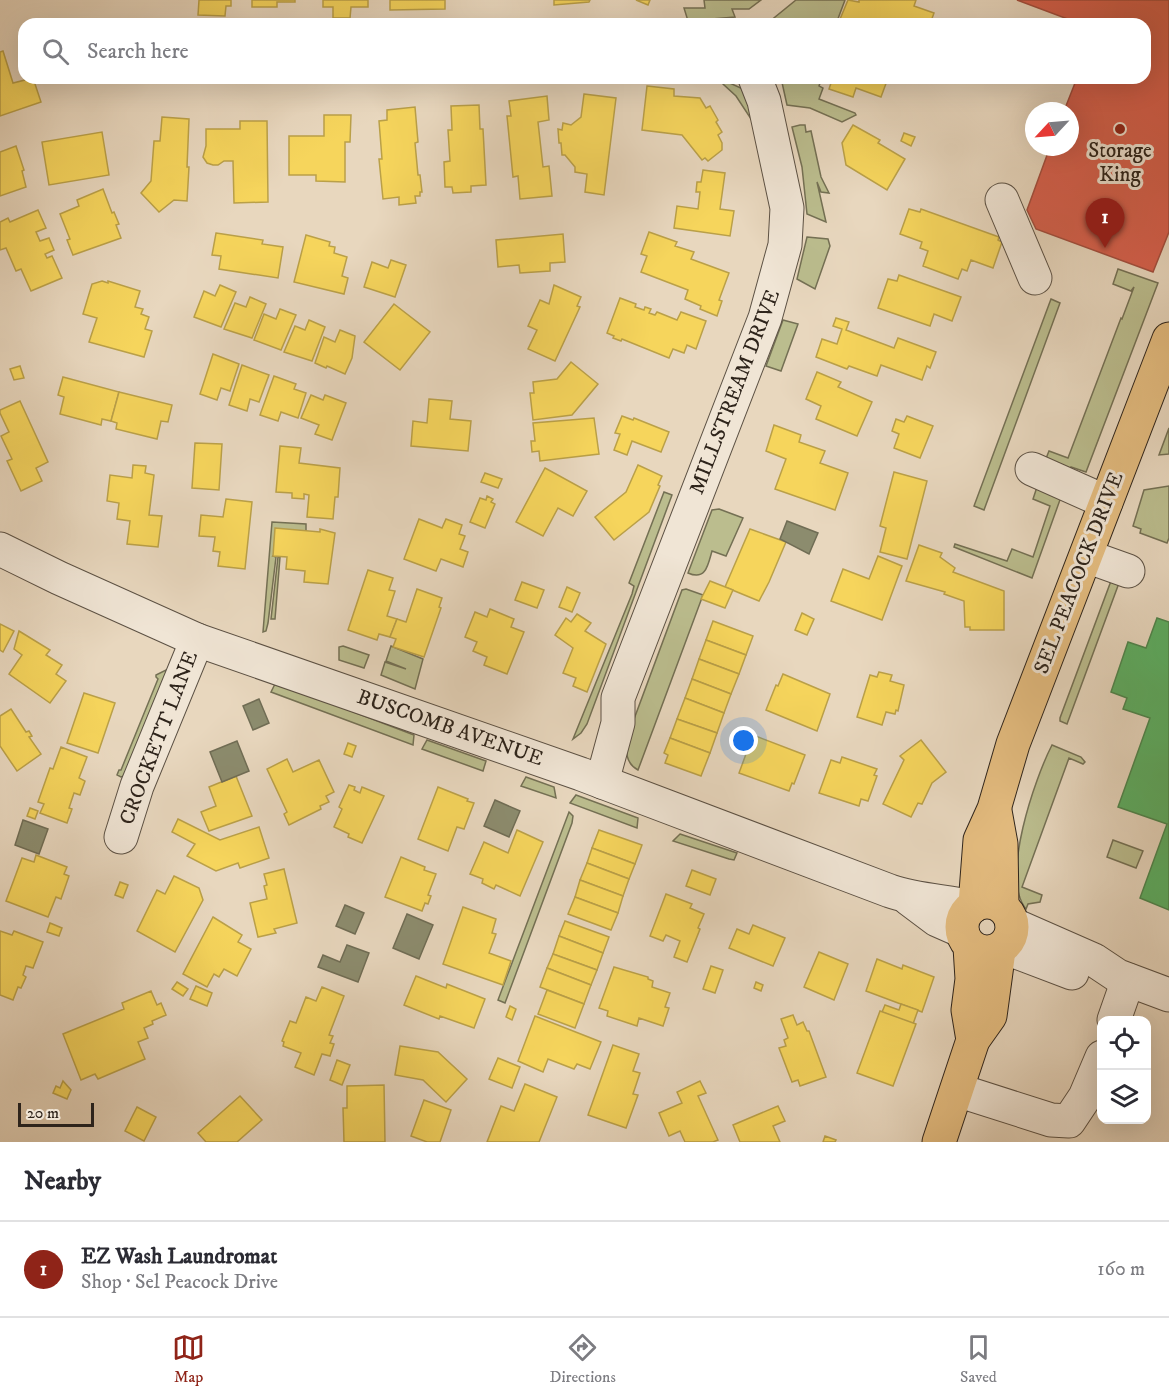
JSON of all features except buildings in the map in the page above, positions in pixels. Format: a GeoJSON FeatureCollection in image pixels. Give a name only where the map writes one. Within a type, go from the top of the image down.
{"type":"FeatureCollection","features":[{"type":"Feature","properties":{"kind":"main road","name":"SEL PEACOCK DRIVE"},"geometry":{"type":"LineString","coordinates":[[939,1142],[973,1040],[968,1010],[972,979],[987,927],[1001,844],[994,809],[1002,775],[1169,339]]}},
{"type":"Feature","properties":{"kind":"street","name":"MILLSTREAM DRIVE"},"geometry":{"type":"LineString","coordinates":[[592,778],[618,723],[618,698],[765,318],[785,245],[787,208],[764,100],[757,84]]}},
{"type":"Feature","properties":{"kind":"street"},"geometry":{"type":"LineString","coordinates":[[1002,200],[1035,278]]}},
{"type":"Feature","properties":{"kind":"street"},"geometry":{"type":"LineString","coordinates":[[1032,469],[1106,502]]}},
{"type":"Feature","properties":{"kind":"street","name":"BUSCOMB AVENUE"},"geometry":{"type":"LineString","coordinates":[[0,549],[197,640],[592,778],[905,897],[937,920],[987,927],[1094,960],[1123,978],[1169,995]]}},
{"type":"Feature","properties":{"kind":"street"},"geometry":{"type":"LineString","coordinates":[[1086,556],[1128,571]]}},
{"type":"Feature","properties":{"kind":"street","name":"CROCKETT LANE"},"geometry":{"type":"LineString","coordinates":[[121,837],[137,786],[197,640]]}},
{"type":"Feature","properties":{"kind":"street"},"geometry":{"type":"LineString","coordinates":[[1115,1016],[1123,978]]}},
{"type":"Feature","properties":{"kind":"street"},"geometry":{"type":"LineString","coordinates":[[957,1090],[1051,1120],[1069,1121],[1085,1097],[1097,1067]]}},
{"type":"Feature","properties":{"kind":"green space"},"geometry":{"type":"Polygon","coordinates":[[[704,0],[761,0],[749,9],[732,9],[735,17],[687,18],[684,8],[705,8],[704,0]]]}},
{"type":"Feature","properties":{"kind":"green space"},"geometry":{"type":"Polygon","coordinates":[[[796,0],[845,0],[838,18],[774,18],[796,0]]]}},
{"type":"Feature","properties":{"kind":"green space"},"geometry":{"type":"Polygon","coordinates":[[[723,84],[732,84],[743,89],[755,118],[751,119],[736,96],[723,84]]]}},
{"type":"Feature","properties":{"kind":"green space"},"geometry":{"type":"Polygon","coordinates":[[[782,84],[820,84],[819,86],[823,88],[819,99],[856,115],[842,122],[810,108],[787,105],[782,84]]]}},
{"type":"Feature","properties":{"kind":"green space"},"geometry":{"type":"Polygon","coordinates":[[[805,125],[806,132],[811,131],[821,177],[829,193],[821,192],[817,182],[826,222],[807,214],[802,167],[792,127],[805,125]]]}},
{"type":"Feature","properties":{"kind":"green space"},"geometry":{"type":"Polygon","coordinates":[[[807,237],[828,239],[830,246],[815,289],[797,279],[807,237]]]}},
{"type":"Feature","properties":{"kind":"green space"},"geometry":{"type":"Polygon","coordinates":[[[1118,269],[1158,283],[1086,472],[1071,467],[1070,470],[1045,461],[1049,451],[1068,458],[1122,319],[1134,287],[1131,291],[1113,284],[1118,269]]]}},
{"type":"Feature","properties":{"kind":"green space"},"geometry":{"type":"Polygon","coordinates":[[[1051,299],[1060,303],[984,510],[974,506],[1051,299]]]}},
{"type":"Feature","properties":{"kind":"green space"},"geometry":{"type":"Polygon","coordinates":[[[783,320],[798,324],[781,371],[766,366],[783,320]]]}},
{"type":"Feature","properties":{"kind":"green space"},"geometry":{"type":"Polygon","coordinates":[[[1169,428],[1169,454],[1159,455],[1169,428]]]}},
{"type":"Feature","properties":{"kind":"green space"},"geometry":{"type":"Polygon","coordinates":[[[1169,486],[1169,538],[1167,543],[1140,533],[1141,529],[1133,526],[1144,490],[1169,486]]]}},
{"type":"Feature","properties":{"kind":"green space"},"geometry":{"type":"Polygon","coordinates":[[[1037,487],[1061,497],[1032,578],[954,547],[955,544],[1007,561],[1012,549],[1033,557],[1050,506],[1033,499],[1037,487]]]}},
{"type":"Feature","properties":{"kind":"green space"},"geometry":{"type":"Polygon","coordinates":[[[664,492],[672,495],[587,724],[573,739],[632,594],[634,586],[629,583],[664,492]]]}},
{"type":"Feature","properties":{"kind":"green space"},"geometry":{"type":"Polygon","coordinates":[[[719,509],[743,518],[726,556],[712,551],[702,573],[694,575],[688,573],[712,510],[719,509]]]}},
{"type":"Feature","properties":{"kind":"green space"},"geometry":{"type":"Polygon","coordinates":[[[272,522],[306,524],[306,531],[273,556],[276,557],[268,623],[266,631],[263,632],[272,522]]]}},
{"type":"Feature","properties":{"kind":"green space"},"geometry":{"type":"Polygon","coordinates":[[[278,557],[280,557],[275,619],[271,619],[278,557]]]}},
{"type":"Feature","properties":{"kind":"green space"},"geometry":{"type":"Polygon","coordinates":[[[1111,581],[1119,583],[1067,724],[1060,721],[1060,718],[1111,581]]]}},
{"type":"Feature","properties":{"kind":"green space"},"geometry":{"type":"Polygon","coordinates":[[[686,589],[703,595],[638,770],[629,760],[627,738],[682,590],[686,589]]]}},
{"type":"Feature","properties":{"kind":"green space"},"geometry":{"type":"Polygon","coordinates":[[[343,646],[369,655],[364,668],[339,660],[339,647],[343,646]]]}},
{"type":"Feature","properties":{"kind":"green space"},"geometry":{"type":"Polygon","coordinates":[[[391,646],[423,659],[415,689],[381,675],[385,662],[406,669],[386,661],[391,646]]]}},
{"type":"Feature","properties":{"kind":"green space"},"geometry":{"type":"Polygon","coordinates":[[[172,667],[124,776],[121,777],[117,775],[158,679],[156,675],[172,667]]]}},
{"type":"Feature","properties":{"kind":"green space"},"geometry":{"type":"Polygon","coordinates":[[[275,684],[283,685],[414,735],[413,745],[271,692],[275,684]]]}},
{"type":"Feature","properties":{"kind":"green space"},"geometry":{"type":"Polygon","coordinates":[[[427,740],[486,761],[483,771],[422,749],[427,740]]]}},
{"type":"Feature","properties":{"kind":"green space"},"geometry":{"type":"Polygon","coordinates":[[[1052,745],[1081,757],[1085,762],[1083,764],[1069,758],[1022,887],[1042,895],[1040,902],[1028,904],[1026,909],[1019,894],[1018,852],[1029,803],[1052,745]]]}},
{"type":"Feature","properties":{"kind":"green space"},"geometry":{"type":"Polygon","coordinates":[[[526,777],[554,787],[556,798],[521,786],[526,777]]]}},
{"type":"Feature","properties":{"kind":"green space"},"geometry":{"type":"Polygon","coordinates":[[[576,795],[638,818],[637,828],[570,803],[576,795]]]}},
{"type":"Feature","properties":{"kind":"green space"},"geometry":{"type":"Polygon","coordinates":[[[569,812],[573,816],[572,823],[505,1003],[498,1000],[569,812]]]}},
{"type":"Feature","properties":{"kind":"green space"},"geometry":{"type":"Polygon","coordinates":[[[680,834],[737,853],[734,860],[673,841],[680,834]]]}},
{"type":"Feature","properties":{"kind":"green space"},"geometry":{"type":"Polygon","coordinates":[[[1113,840],[1143,851],[1136,868],[1107,857],[1113,840]]]}},
{"type":"Feature","properties":{"kind":"place","name":"Storage King"},"geometry":{"type":"Point","coordinates":[1120,129]}},
{"type":"Feature","properties":{"kind":"place","name":"EZ Wash Laundromat"},"geometry":{"type":"Point","coordinates":[1105,248]}}]}
